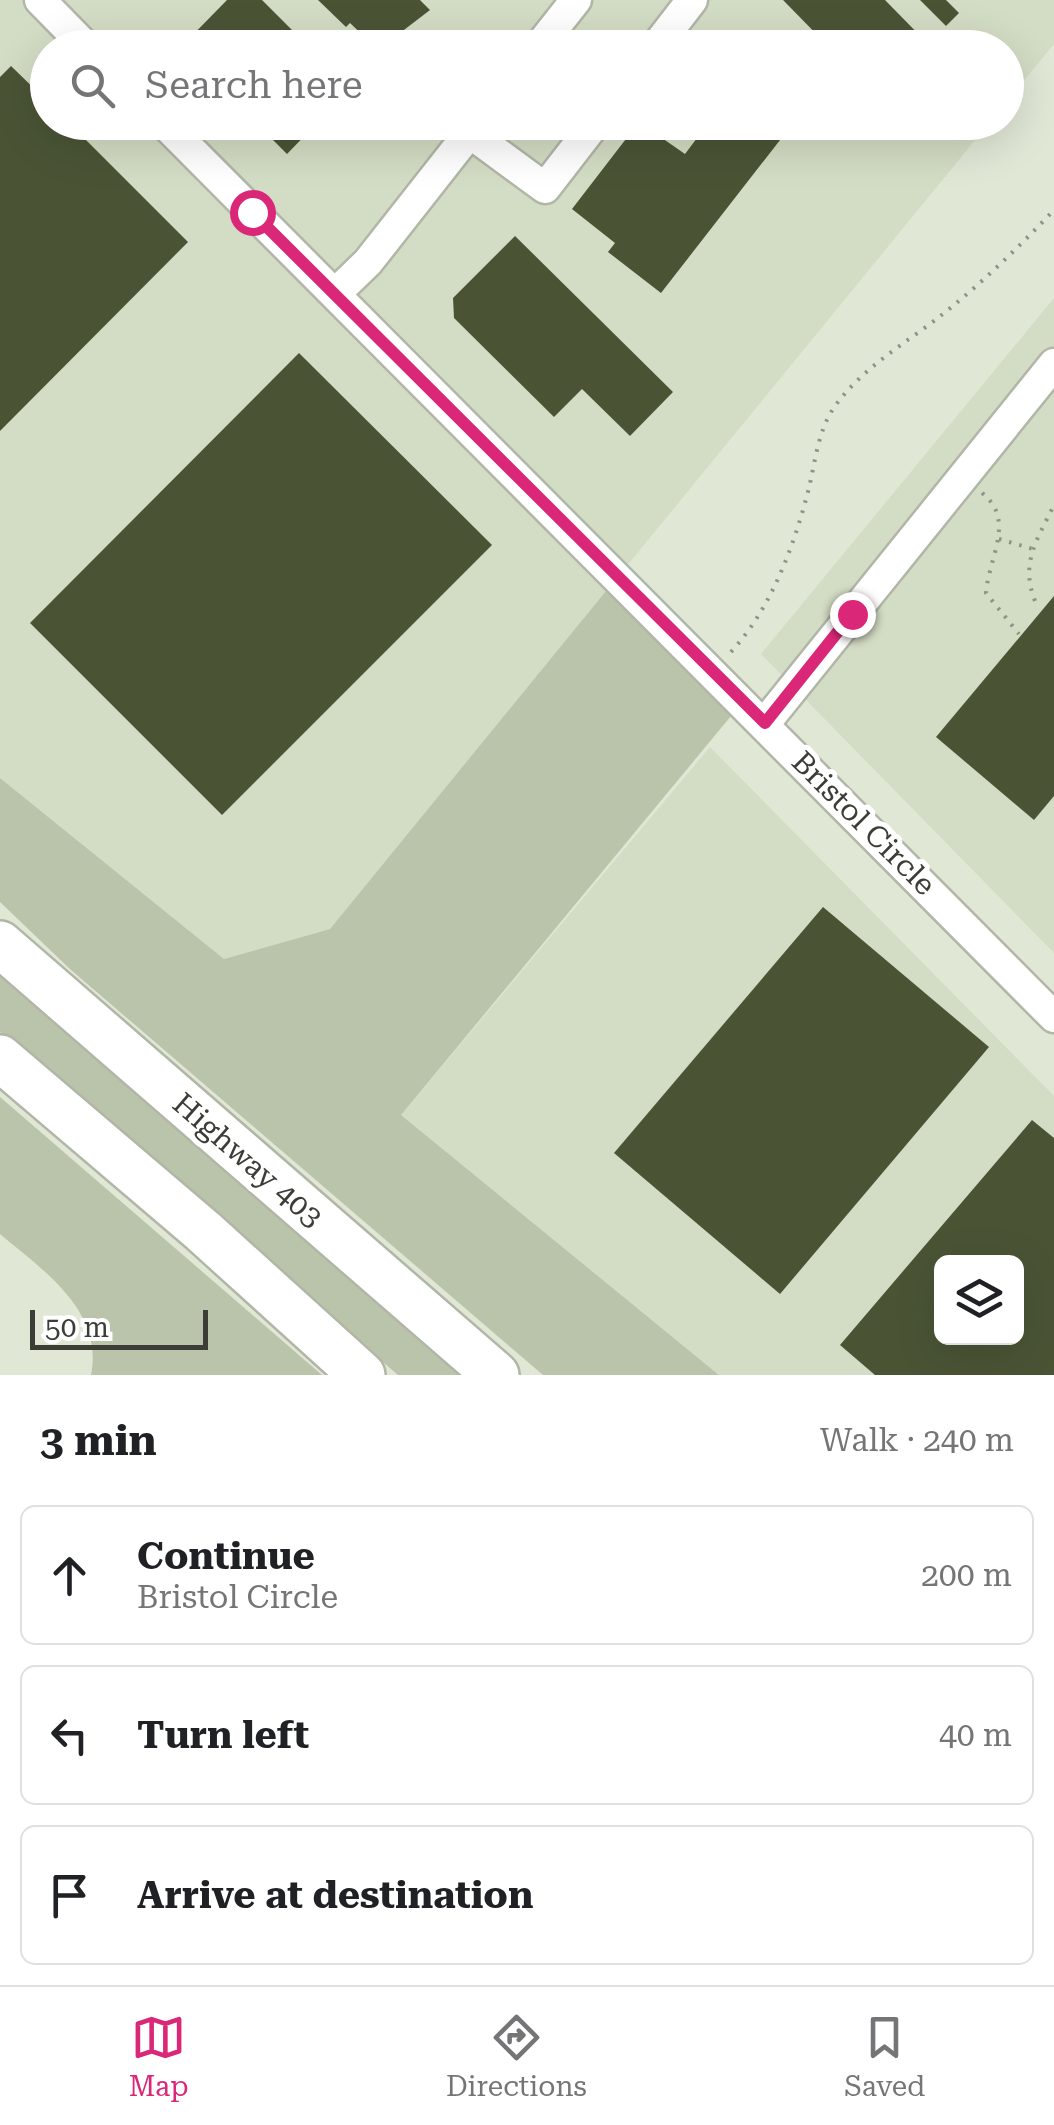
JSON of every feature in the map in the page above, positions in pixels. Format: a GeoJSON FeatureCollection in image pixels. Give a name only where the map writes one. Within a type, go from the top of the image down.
{"type":"FeatureCollection","features":[{"type":"Feature","properties":{"kind":"highway","name":"Highway 403"},"geometry":{"type":"LineString","coordinates":[[0,944],[496,1375]]}},
{"type":"Feature","properties":{"kind":"highway"},"geometry":{"type":"LineString","coordinates":[[0,1058],[203,1231],[362,1375]]}},
{"type":"Feature","properties":{"kind":"street"},"geometry":{"type":"LineString","coordinates":[[552,30],[576,0]]}},
{"type":"Feature","properties":{"kind":"street"},"geometry":{"type":"LineString","coordinates":[[669,30],[692,0]]}},
{"type":"Feature","properties":{"kind":"street"},"geometry":{"type":"LineString","coordinates":[[46,2],[71,30]]}},
{"type":"Feature","properties":{"kind":"street","name":"Bristol Circle"},"geometry":{"type":"LineString","coordinates":[[180,140],[1054,1016]]}},
{"type":"Feature","properties":{"kind":"street"},"geometry":{"type":"LineString","coordinates":[[336,293],[368,262],[465,140]]}},
{"type":"Feature","properties":{"kind":"street"},"geometry":{"type":"LineString","coordinates":[[488,140],[545,188],[582,140]]}},
{"type":"Feature","properties":{"kind":"street"},"geometry":{"type":"LineString","coordinates":[[765,723],[1054,364]]}},
{"type":"Feature","properties":{"kind":"path"},"geometry":{"type":"LineString","coordinates":[[711,673],[757,619],[782,568],[799,525],[822,428],[835,406],[872,368],[1006,260],[1054,210]]}},
{"type":"Feature","properties":{"kind":"path"},"geometry":{"type":"LineString","coordinates":[[974,486],[996,504],[999,539],[988,565],[986,593],[1019,634]]}},
{"type":"Feature","properties":{"kind":"path"},"geometry":{"type":"LineString","coordinates":[[1035,601],[1026,578],[1033,549],[1054,505]]}},
{"type":"Feature","properties":{"kind":"path"},"geometry":{"type":"LineString","coordinates":[[999,539],[1033,549]]}},
{"type":"Feature","properties":{"kind":"shaded area"},"geometry":{"type":"Polygon","coordinates":[[[0,0],[1054,0],[1054,44],[1024,80],[1024,30],[30,30],[30,140],[975,140],[330,929],[224,959],[0,778],[0,0]]]}},
{"type":"Feature","properties":{"kind":"shaded area"},"geometry":{"type":"Polygon","coordinates":[[[1054,298],[1054,953],[761,654],[1054,298]]]}},
{"type":"Feature","properties":{"kind":"shaded area"},"geometry":{"type":"Polygon","coordinates":[[[606,591],[731,716],[401,1115],[719,1375],[543,1375],[71,970],[0,902],[0,778],[224,959],[330,929],[606,591]]]}},
{"type":"Feature","properties":{"kind":"shaded area"},"geometry":{"type":"Polygon","coordinates":[[[710,747],[1054,1096],[1054,1375],[719,1375],[401,1115],[710,747]]]}},
{"type":"Feature","properties":{"kind":"shaded area"},"geometry":{"type":"Polygon","coordinates":[[[0,976],[462,1375],[398,1375],[0,1032],[0,976]]]}},
{"type":"Feature","properties":{"kind":"shaded area"},"geometry":{"type":"Polygon","coordinates":[[[0,1097],[322,1375],[91,1375],[93,1352],[80,1312],[52,1278],[0,1234],[0,1097]]]}},
{"type":"Feature","properties":{"kind":"building"},"geometry":{"type":"Polygon","coordinates":[[[227,0],[262,0],[292,30],[198,30],[227,0]]]}},
{"type":"Feature","properties":{"kind":"building"},"geometry":{"type":"Polygon","coordinates":[[[318,0],[420,0],[430,10],[404,30],[357,30],[350,23],[346,27],[318,0]]]}},
{"type":"Feature","properties":{"kind":"building"},"geometry":{"type":"Polygon","coordinates":[[[783,0],[885,0],[914,30],[812,30],[783,0]]]}},
{"type":"Feature","properties":{"kind":"building"},"geometry":{"type":"Polygon","coordinates":[[[920,0],[946,0],[959,13],[946,26],[920,0]]]}},
{"type":"Feature","properties":{"kind":"building"},"geometry":{"type":"Polygon","coordinates":[[[11,66],[30,84],[30,140],[86,140],[188,242],[0,431],[0,77],[11,66]]]}},
{"type":"Feature","properties":{"kind":"building"},"geometry":{"type":"Polygon","coordinates":[[[273,140],[301,140],[287,154],[273,140]]]}},
{"type":"Feature","properties":{"kind":"building"},"geometry":{"type":"Polygon","coordinates":[[[625,140],[665,140],[685,154],[696,140],[780,140],[661,293],[608,252],[615,243],[572,209],[625,140]]]}},
{"type":"Feature","properties":{"kind":"building"},"geometry":{"type":"Polygon","coordinates":[[[515,236],[673,392],[630,436],[582,389],[554,417],[454,318],[453,298],[515,236]]]}},
{"type":"Feature","properties":{"kind":"building"},"geometry":{"type":"Polygon","coordinates":[[[299,353],[492,545],[222,815],[30,623],[299,353]]]}},
{"type":"Feature","properties":{"kind":"building"},"geometry":{"type":"Polygon","coordinates":[[[1054,596],[1054,796],[1034,820],[936,737],[1054,596]]]}},
{"type":"Feature","properties":{"kind":"building"},"geometry":{"type":"Polygon","coordinates":[[[823,907],[989,1047],[780,1294],[614,1153],[823,907]]]}},
{"type":"Feature","properties":{"kind":"building"},"geometry":{"type":"Polygon","coordinates":[[[1032,1120],[1054,1138],[1054,1375],[875,1375],[840,1345],[1032,1120]]]}},
{"type":"Feature","properties":{"kind":"route"},"geometry":{"type":"LineString","coordinates":[[252,212],[765,723],[852,614]]}}]}
